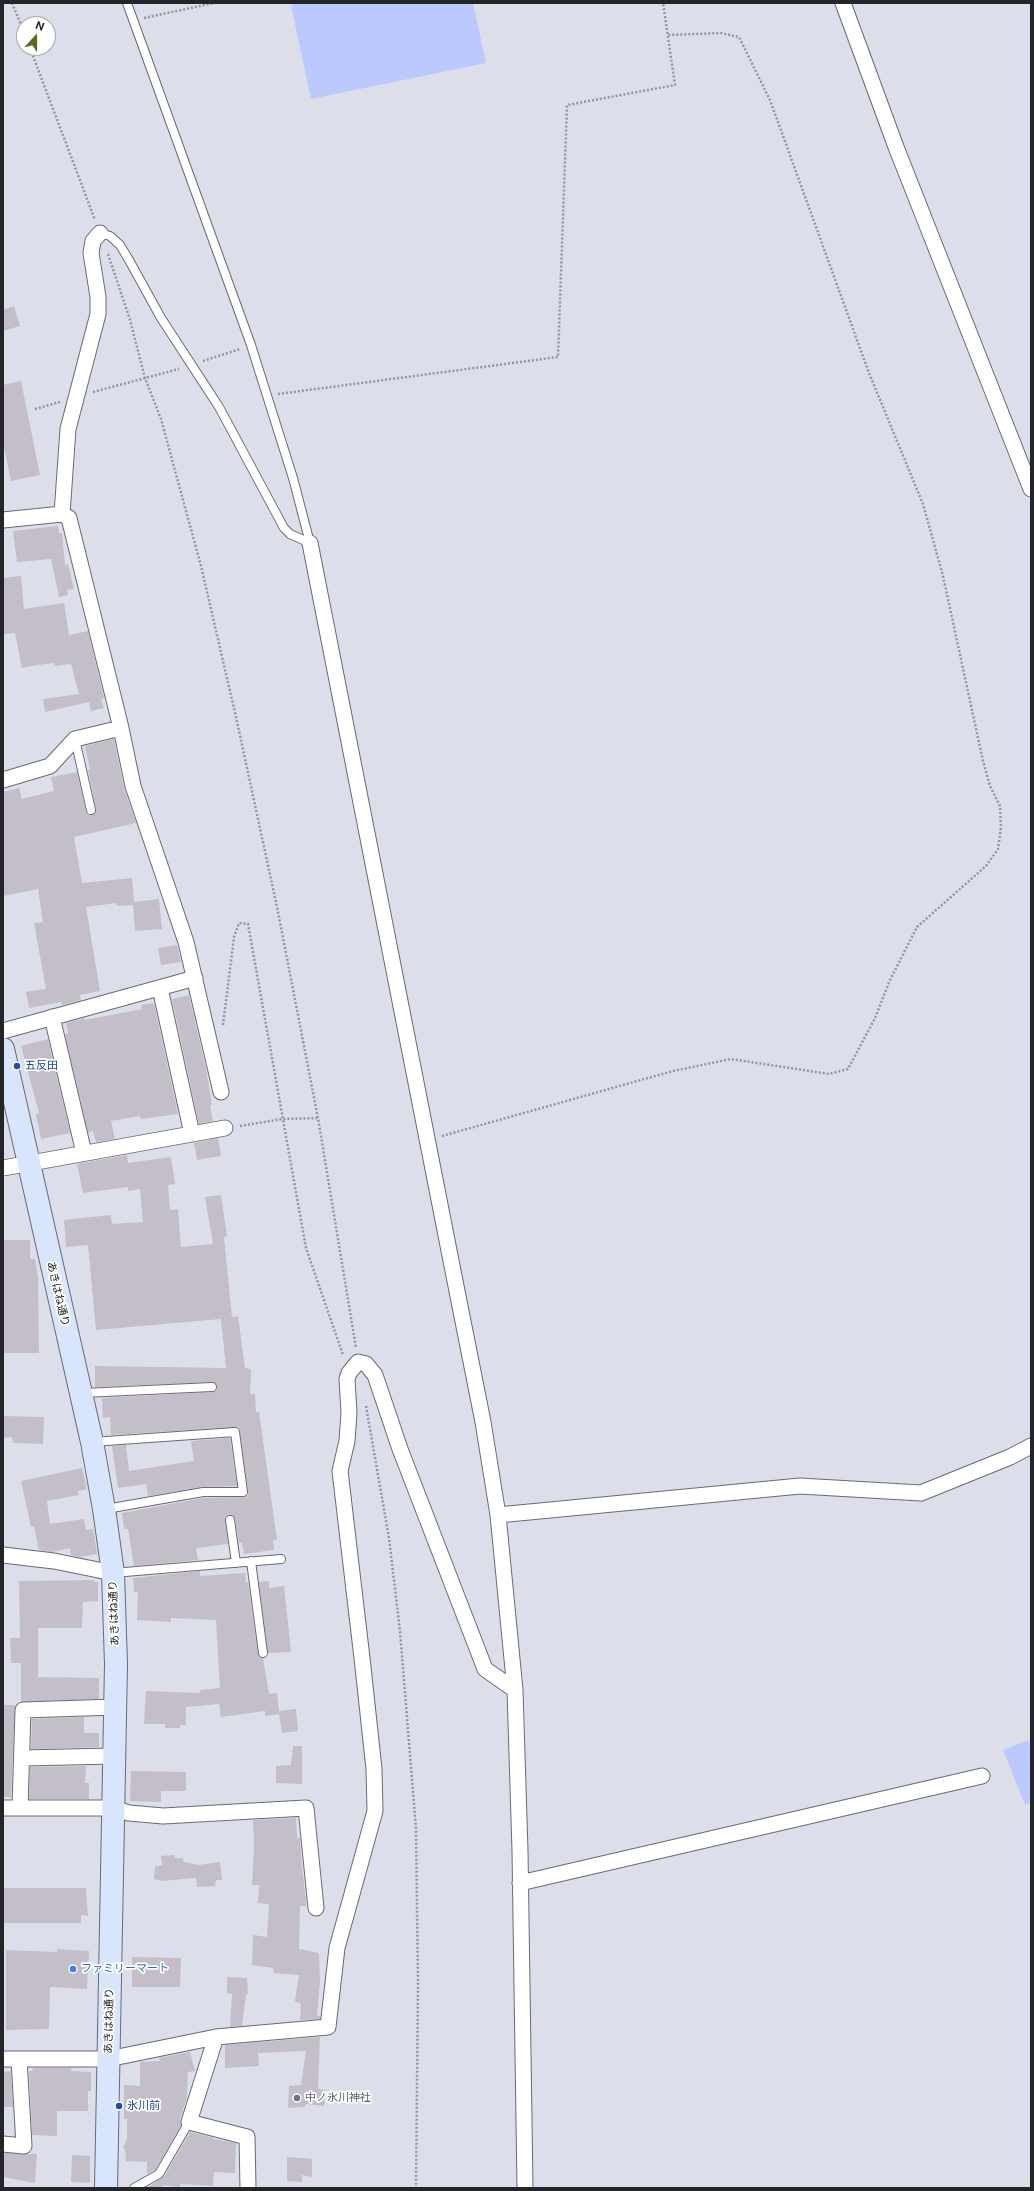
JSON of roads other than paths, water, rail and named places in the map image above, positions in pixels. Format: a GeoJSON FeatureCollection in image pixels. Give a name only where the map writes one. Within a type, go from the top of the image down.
{"type":"FeatureCollection","features":[{"type":"Feature","properties":{"kind":"street"},"geometry":{"type":"LineString","coordinates":[[843,3],[896,148],[1031,489]]}},
{"type":"Feature","properties":{"kind":"street"},"geometry":{"type":"LineString","coordinates":[[62,514],[68,429],[75,397],[98,314],[98,296],[91,253],[93,241],[100,233]]}},
{"type":"Feature","properties":{"kind":"street"},"geometry":{"type":"LineString","coordinates":[[3,520],[62,514],[69,518],[121,728],[133,786],[186,942],[221,1092]]}},
{"type":"Feature","properties":{"kind":"street"},"geometry":{"type":"LineString","coordinates":[[310,543],[428,1140],[482,1422],[498,1515],[515,1690],[525,2188]]}},
{"type":"Feature","properties":{"kind":"street"},"geometry":{"type":"LineString","coordinates":[[3,780],[50,766],[75,739],[121,728]]}},
{"type":"Feature","properties":{"kind":"street"},"geometry":{"type":"LineString","coordinates":[[3,1031],[195,978]]}},
{"type":"Feature","properties":{"kind":"street"},"geometry":{"type":"LineString","coordinates":[[160,988],[192,1134]]}},
{"type":"Feature","properties":{"kind":"street"},"geometry":{"type":"LineString","coordinates":[[52,1017],[84,1153]]}},
{"type":"Feature","properties":{"kind":"street","name":"あきはね通り"},"geometry":{"type":"LineString","coordinates":[[3,1049],[92,1442],[104,1509],[113,1573],[116,1621],[116,1707],[112,1808],[106,2188]]}},
{"type":"Feature","properties":{"kind":"street"},"geometry":{"type":"LineString","coordinates":[[3,1168],[28,1162],[225,1128]]}},
{"type":"Feature","properties":{"kind":"street"},"geometry":{"type":"LineString","coordinates":[[3,2059],[108,2059],[216,2037],[328,2027],[337,1948],[375,1811],[374,1770],[340,1471],[347,1441],[347,1379],[354,1368],[366,1364],[375,1375],[400,1449],[484,1668],[515,1690]]}},
{"type":"Feature","properties":{"kind":"street"},"geometry":{"type":"LineString","coordinates":[[498,1515],[800,1486],[922,1493],[1010,1458],[1031,1446]]}},
{"type":"Feature","properties":{"kind":"street"},"geometry":{"type":"LineString","coordinates":[[3,1555],[54,1561],[113,1573]]}},
{"type":"Feature","properties":{"kind":"street"},"geometry":{"type":"LineString","coordinates":[[20,1808],[23,1710],[116,1707]]}},
{"type":"Feature","properties":{"kind":"street"},"geometry":{"type":"LineString","coordinates":[[22,1758],[114,1756]]}},
{"type":"Feature","properties":{"kind":"street"},"geometry":{"type":"LineString","coordinates":[[520,1883],[982,1776]]}},
{"type":"Feature","properties":{"kind":"street"},"geometry":{"type":"LineString","coordinates":[[3,1808],[112,1808],[129,1813],[163,1816],[306,1808],[316,1908]]}},
{"type":"Feature","properties":{"kind":"street"},"geometry":{"type":"LineString","coordinates":[[216,2037],[189,2122],[247,2138],[248,2188]]}},
{"type":"Feature","properties":{"kind":"street"},"geometry":{"type":"LineString","coordinates":[[3,2144],[24,2146],[19,2059]]}},
{"type":"Feature","properties":{"kind":"lane"},"geometry":{"type":"LineString","coordinates":[[127,3],[251,345],[268,396],[310,543]]}},
{"type":"Feature","properties":{"kind":"lane"},"geometry":{"type":"LineString","coordinates":[[100,233],[110,236],[120,245],[161,318],[219,407],[284,528],[290,534],[310,543]]}},
{"type":"Feature","properties":{"kind":"lane"},"geometry":{"type":"LineString","coordinates":[[75,739],[91,810]]}},
{"type":"Feature","properties":{"kind":"lane"},"geometry":{"type":"LineString","coordinates":[[81,1394],[212,1387]]}},
{"type":"Feature","properties":{"kind":"lane"},"geometry":{"type":"LineString","coordinates":[[92,1442],[235,1432],[243,1492],[203,1492],[104,1509]]}},
{"type":"Feature","properties":{"kind":"lane"},"geometry":{"type":"LineString","coordinates":[[230,1520],[236,1563]]}},
{"type":"Feature","properties":{"kind":"lane"},"geometry":{"type":"LineString","coordinates":[[113,1573],[281,1559]]}},
{"type":"Feature","properties":{"kind":"lane"},"geometry":{"type":"LineString","coordinates":[[251,1561],[263,1653]]}},
{"type":"Feature","properties":{"kind":"lane"},"geometry":{"type":"LineString","coordinates":[[134,2188],[159,2174],[189,2122]]}},
{"type":"Feature","properties":{"kind":"place","name":"五反田"},"geometry":{"type":"Point","coordinates":[17,1066]}},
{"type":"Feature","properties":{"kind":"place","name":"ファミリーマート"},"geometry":{"type":"Point","coordinates":[73,1969]}},
{"type":"Feature","properties":{"kind":"place","name":"中ノ氷川神社"},"geometry":{"type":"Point","coordinates":[297,2098]}},
{"type":"Feature","properties":{"kind":"place","name":"氷川前"},"geometry":{"type":"Point","coordinates":[119,2106]}}]}
